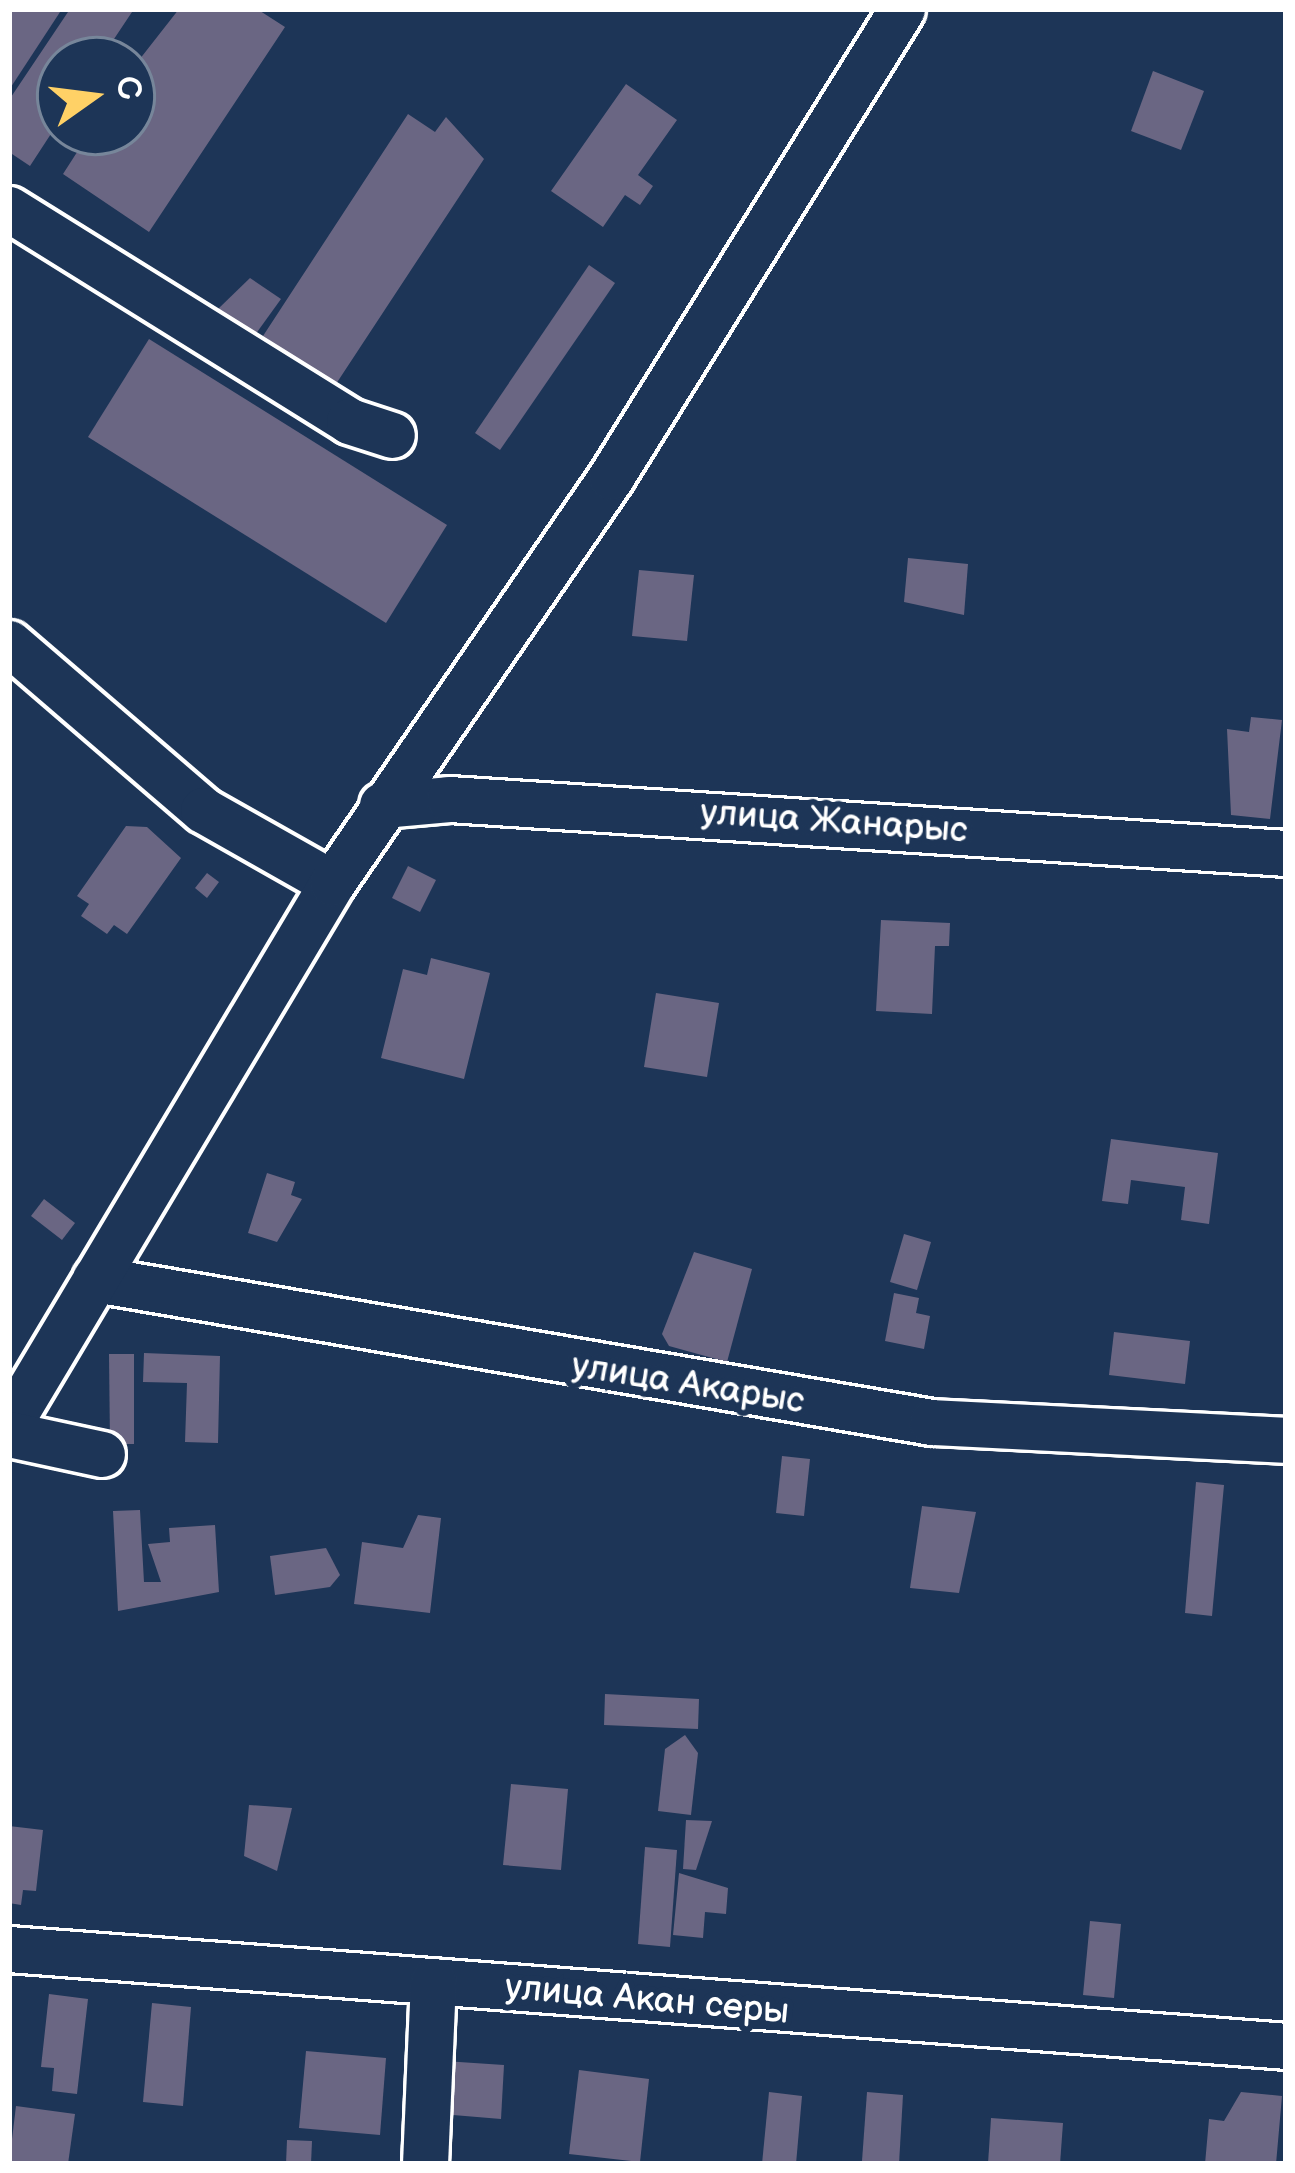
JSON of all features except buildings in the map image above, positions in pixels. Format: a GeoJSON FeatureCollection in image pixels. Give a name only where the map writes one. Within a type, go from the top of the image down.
{"type":"FeatureCollection","features":[{"type":"Feature","properties":{"kind":"street"},"geometry":{"type":"LineString","coordinates":[[9,1424],[332,883],[610,477],[902,9]]}},
{"type":"Feature","properties":{"kind":"street"},"geometry":{"type":"LineString","coordinates":[[9,209],[350,421],[392,435]]}},
{"type":"Feature","properties":{"kind":"street"},"geometry":{"type":"LineString","coordinates":[[9,643],[203,810],[332,883]]}},
{"type":"Feature","properties":{"kind":"street","name":"улица Жанарыс"},"geometry":{"type":"LineString","coordinates":[[382,805],[449,799],[1286,853]]}},
{"type":"Feature","properties":{"kind":"street","name":"улица Акарыс"},"geometry":{"type":"LineString","coordinates":[[95,1279],[932,1422],[1286,1440]]}},
{"type":"Feature","properties":{"kind":"street"},"geometry":{"type":"LineString","coordinates":[[9,1434],[102,1454]]}},
{"type":"Feature","properties":{"kind":"street","name":"улица Акан серы"},"geometry":{"type":"LineString","coordinates":[[9,1949],[1286,2046]]}},
{"type":"Feature","properties":{"kind":"street"},"geometry":{"type":"LineString","coordinates":[[425,2164],[434,1981]]}}]}
